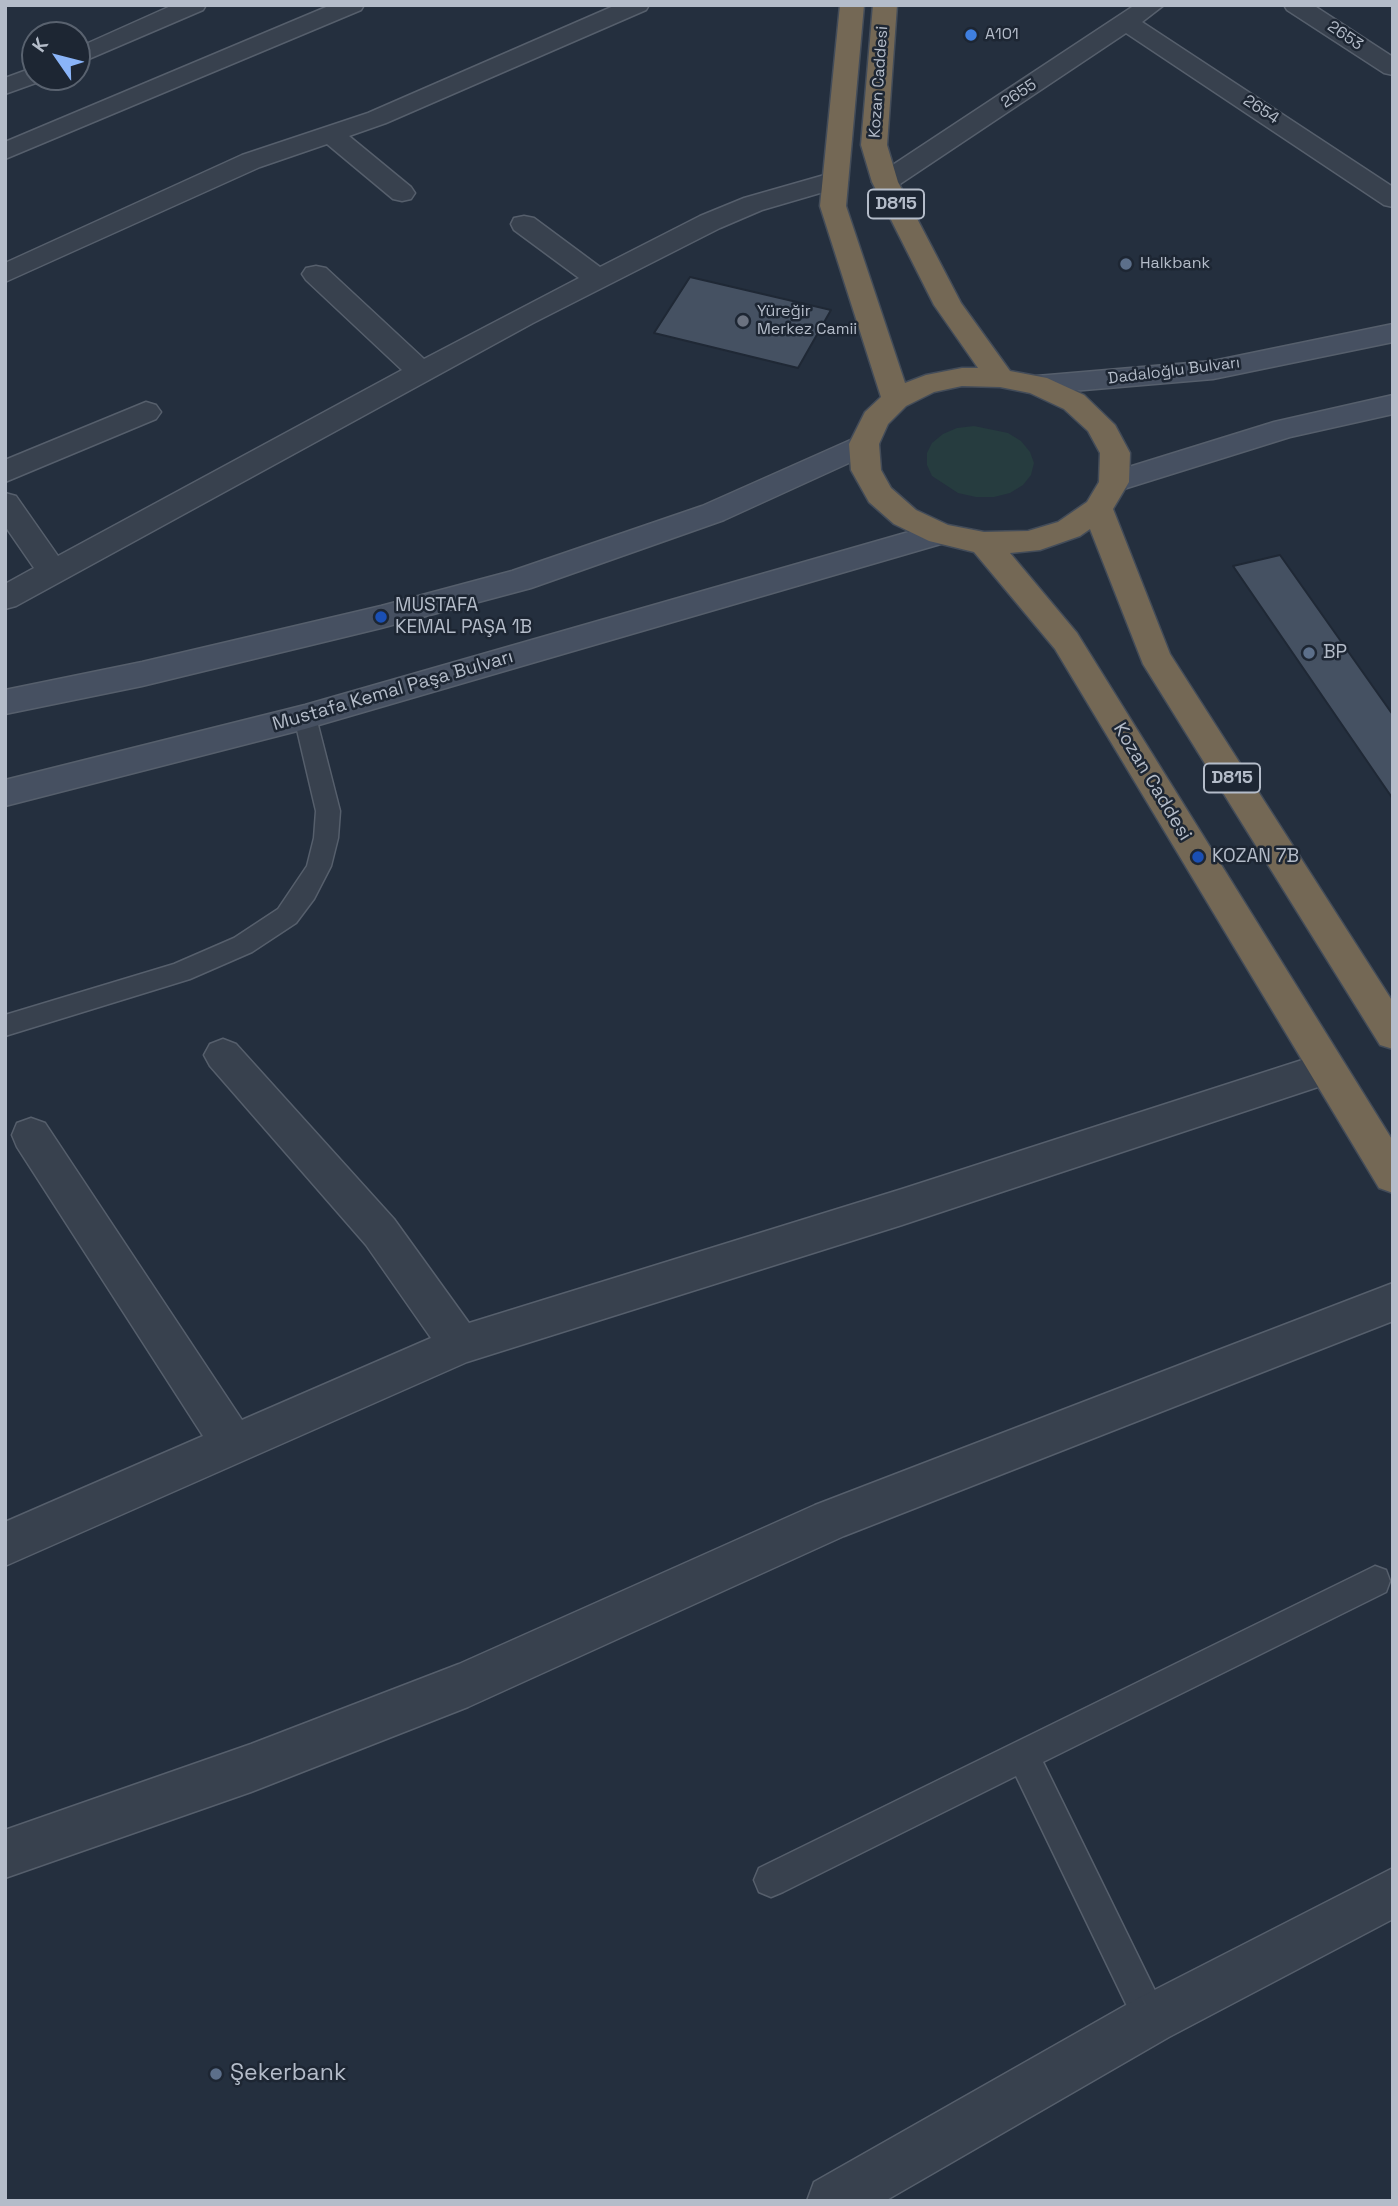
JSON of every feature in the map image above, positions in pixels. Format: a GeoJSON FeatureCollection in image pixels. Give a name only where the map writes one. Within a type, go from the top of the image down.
{"type":"FeatureCollection","features":[{"type":"Feature","properties":{"kind":"highway","name":"Kozan Caddesi"},"geometry":{"type":"LineString","coordinates":[[852,5],[833,206],[896,399]]}},
{"type":"Feature","properties":{"kind":"highway","name":"Kozan Caddesi"},"geometry":{"type":"LineString","coordinates":[[885,5],[874,145],[885,183],[948,304],[1000,377]]}},
{"type":"Feature","properties":{"kind":"highway"},"geometry":{"type":"LineString","coordinates":[[962,377],[1000,377],[1037,385],[1073,402],[1100,425],[1115,453],[1106,495],[1069,529],[1029,542],[984,543],[940,534],[905,517],[880,495],[866,470],[864,444],[874,419],[896,399],[926,384],[962,377]]}},
{"type":"Feature","properties":{"kind":"highway","name":"D815"},"geometry":{"type":"LineString","coordinates":[[1106,495],[1155,656],[1393,1034]]}},
{"type":"Feature","properties":{"kind":"highway","name":"Kozan Caddesi"},"geometry":{"type":"LineString","coordinates":[[984,543],[1066,641],[1393,1176]]}},
{"type":"Feature","properties":{"kind":"main road","name":"Dadaloğlu Bulvarı"},"geometry":{"type":"LineString","coordinates":[[1037,385],[1213,370],[1393,333]]}},
{"type":"Feature","properties":{"kind":"main road"},"geometry":{"type":"LineString","coordinates":[[1106,495],[1284,429],[1393,404]]}},
{"type":"Feature","properties":{"kind":"main road"},"geometry":{"type":"LineString","coordinates":[[5,702],[142,674],[381,618],[520,580],[713,513],[864,444]]}},
{"type":"Feature","properties":{"kind":"main road","name":"Mustafa Kemal Paşa Bulvarı"},"geometry":{"type":"LineString","coordinates":[[5,793],[305,718],[940,534]]}},
{"type":"Feature","properties":{"kind":"street"},"geometry":{"type":"LineString","coordinates":[[5,152],[352,5]]}},
{"type":"Feature","properties":{"kind":"street"},"geometry":{"type":"LineString","coordinates":[[5,274],[251,160],[389,113],[637,5]]}},
{"type":"Feature","properties":{"kind":"street","name":"2655"},"geometry":{"type":"LineString","coordinates":[[885,183],[1152,5]]}},
{"type":"Feature","properties":{"kind":"street","name":"2653"},"geometry":{"type":"LineString","coordinates":[[1296,5],[1393,68]]}},
{"type":"Feature","properties":{"kind":"street"},"geometry":{"type":"LineString","coordinates":[[91,51],[191,6]]}},
{"type":"Feature","properties":{"kind":"street","name":"2654"},"geometry":{"type":"LineString","coordinates":[[1127,23],[1393,199]]}},
{"type":"Feature","properties":{"kind":"street"},"geometry":{"type":"LineString","coordinates":[[330,133],[402,193]]}},
{"type":"Feature","properties":{"kind":"street"},"geometry":{"type":"LineString","coordinates":[[5,598],[421,372],[710,222],[754,204],[835,180]]}},
{"type":"Feature","properties":{"kind":"street"},"geometry":{"type":"LineString","coordinates":[[524,224],[598,279]]}},
{"type":"Feature","properties":{"kind":"street"},"geometry":{"type":"LineString","coordinates":[[316,274],[421,372]]}},
{"type":"Feature","properties":{"kind":"street"},"geometry":{"type":"LineString","coordinates":[[5,472],[146,412]]}},
{"type":"Feature","properties":{"kind":"street"},"geometry":{"type":"LineString","coordinates":[[5,503],[53,572]]}},
{"type":"Feature","properties":{"kind":"street"},"geometry":{"type":"LineString","coordinates":[[223,1055],[380,1232],[460,1345]]}},
{"type":"Feature","properties":{"kind":"street"},"geometry":{"type":"LineString","coordinates":[[5,1544],[460,1345],[890,1211],[1327,1069]]}},
{"type":"Feature","properties":{"kind":"street"},"geometry":{"type":"LineString","coordinates":[[30,1135],[233,1444]]}},
{"type":"Feature","properties":{"kind":"street"},"geometry":{"type":"LineString","coordinates":[[5,1854],[251,1769],[468,1684],[831,1520],[1393,1302]]}},
{"type":"Feature","properties":{"kind":"street"},"geometry":{"type":"LineString","coordinates":[[833,2201],[1151,2019],[1393,1892]]}},
{"type":"Feature","properties":{"kind":"lane"},"geometry":{"type":"LineString","coordinates":[[5,1026],[181,972],[243,945],[287,916],[305,892],[319,866],[326,838],[328,811],[305,718]]}},
{"type":"Feature","properties":{"kind":"lane"},"geometry":{"type":"LineString","coordinates":[[771,1880],[1375,1581]]}},
{"type":"Feature","properties":{"kind":"lane"},"geometry":{"type":"LineString","coordinates":[[1023,1756],[1151,2019]]}},
{"type":"Feature","properties":{"kind":"green space"},"geometry":{"type":"Polygon","coordinates":[[[974,426],[1008,433],[1021,441],[1030,452],[1034,463],[1031,475],[1023,485],[1010,493],[994,497],[976,497],[958,493],[932,476],[927,465],[927,453],[932,443],[957,428],[974,426]]]}},
{"type":"Feature","properties":{"kind":"building","name":"Yüreğir Merkez Camii"},"geometry":{"type":"Polygon","coordinates":[[[690,277],[831,310],[798,368],[654,333],[690,277]]]}},
{"type":"Feature","properties":{"kind":"building"},"geometry":{"type":"Polygon","coordinates":[[[1280,555],[1393,715],[1393,799],[1233,566],[1280,555]]]}},
{"type":"Feature","properties":{"kind":"place","name":"A101"},"geometry":{"type":"Point","coordinates":[971,35]}},
{"type":"Feature","properties":{"kind":"place","name":"Halkbank"},"geometry":{"type":"Point","coordinates":[1126,264]}},
{"type":"Feature","properties":{"kind":"place","name":"Yüreğir Merkez Camii"},"geometry":{"type":"Point","coordinates":[743,321]}},
{"type":"Feature","properties":{"kind":"place","name":"MUSTAFA KEMAL PAŞA 1B"},"geometry":{"type":"Point","coordinates":[381,617]}},
{"type":"Feature","properties":{"kind":"place","name":"BP"},"geometry":{"type":"Point","coordinates":[1309,653]}},
{"type":"Feature","properties":{"kind":"place","name":"KOZAN 7B"},"geometry":{"type":"Point","coordinates":[1198,857]}},
{"type":"Feature","properties":{"kind":"place","name":"Şekerbank"},"geometry":{"type":"Point","coordinates":[216,2074]}}]}
